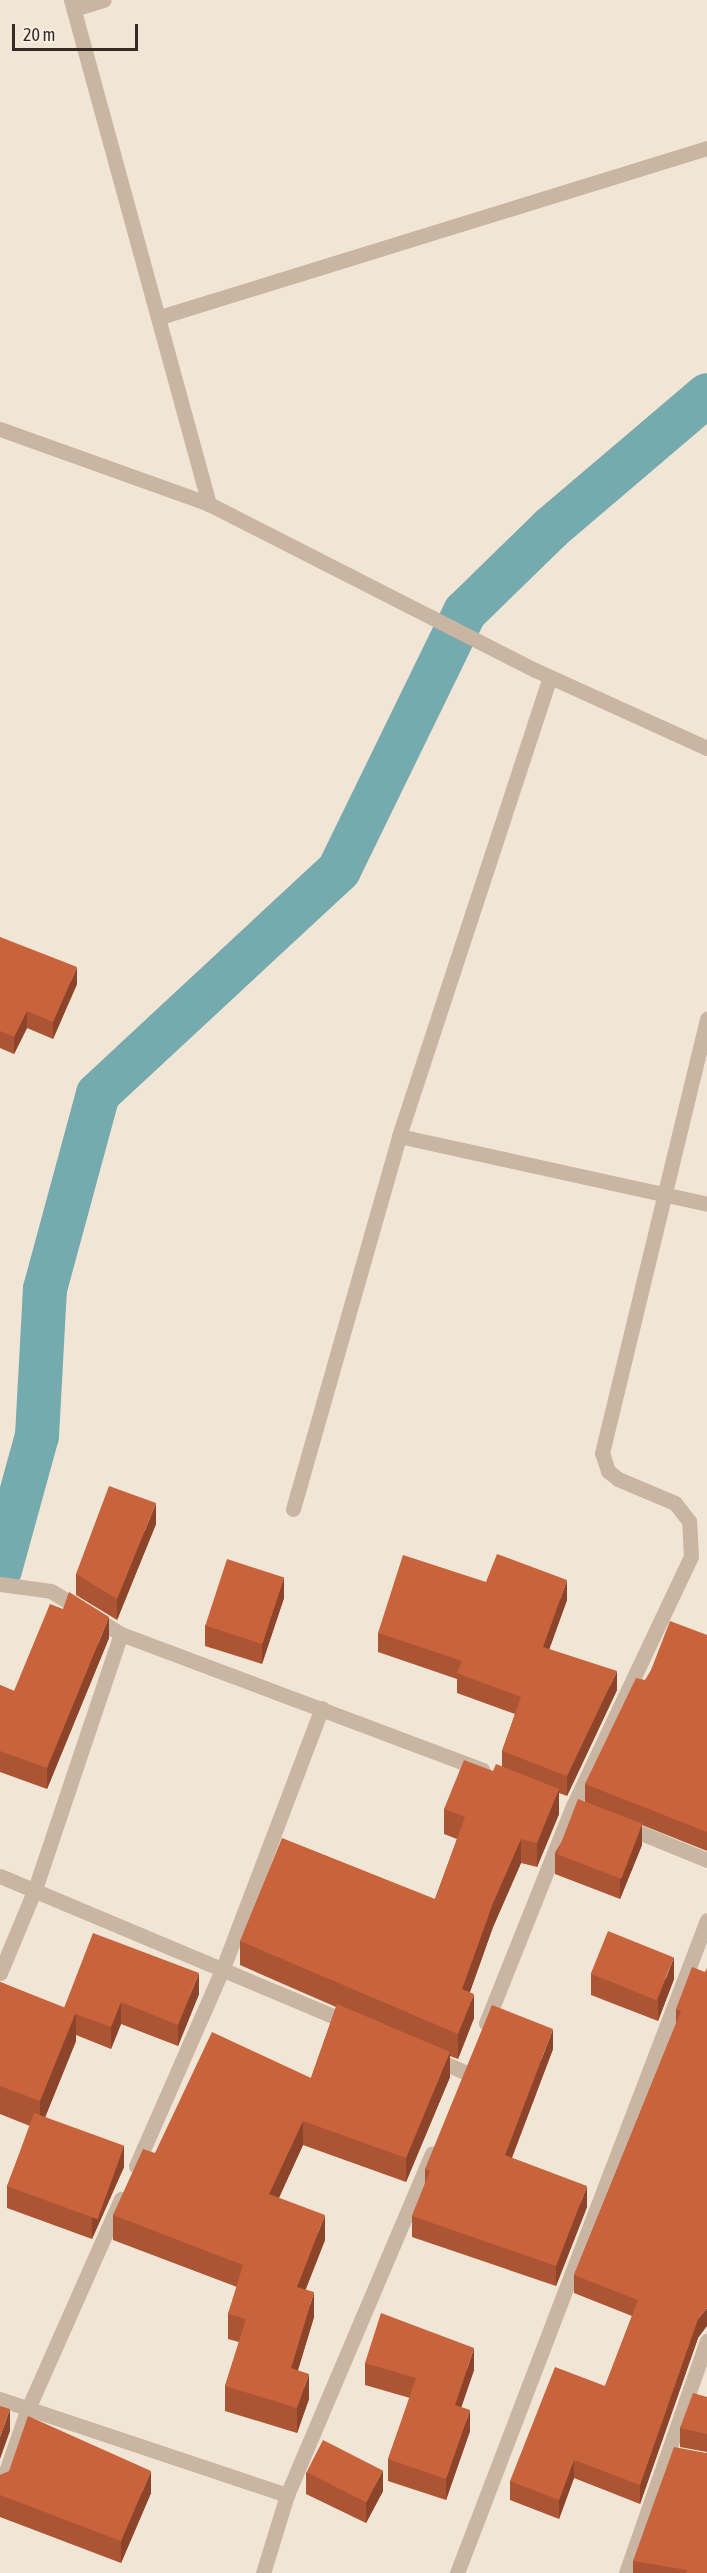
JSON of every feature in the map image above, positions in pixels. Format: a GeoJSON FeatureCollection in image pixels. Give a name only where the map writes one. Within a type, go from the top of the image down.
{"type":"FeatureCollection","features":[{"type":"Feature","properties":{"kind":"street"},"geometry":{"type":"LineString","coordinates":[[104,0],[72,4],[160,317],[209,504]]}},
{"type":"Feature","properties":{"kind":"street"},"geometry":{"type":"LineString","coordinates":[[160,317],[707,148]]}},
{"type":"Feature","properties":{"kind":"street"},"geometry":{"type":"LineString","coordinates":[[0,429],[209,504],[414,606],[535,670],[707,748]]}},
{"type":"Feature","properties":{"kind":"street"},"geometry":{"type":"LineString","coordinates":[[293,1509],[399,1136],[550,677]]}},
{"type":"Feature","properties":{"kind":"street"},"geometry":{"type":"LineString","coordinates":[[479,2039],[573,1806],[693,1541],[689,1521],[675,1503],[618,1479],[608,1471],[602,1453],[661,1196],[707,1017]]}},
{"type":"Feature","properties":{"kind":"street"},"geometry":{"type":"LineString","coordinates":[[399,1136],[661,1196],[707,1204]]}},
{"type":"Feature","properties":{"kind":"street"},"geometry":{"type":"LineString","coordinates":[[0,1584],[51,1591],[121,1634],[497,1776]]}},
{"type":"Feature","properties":{"kind":"street"},"geometry":{"type":"LineString","coordinates":[[0,1973],[35,1889],[121,1634]]}},
{"type":"Feature","properties":{"kind":"street"},"geometry":{"type":"LineString","coordinates":[[0,2489],[27,2411],[223,1968],[322,1708]]}},
{"type":"Feature","properties":{"kind":"street"},"geometry":{"type":"LineString","coordinates":[[552,1797],[707,1860]]}},
{"type":"Feature","properties":{"kind":"street"},"geometry":{"type":"LineString","coordinates":[[0,1875],[371,2032]]}},
{"type":"Feature","properties":{"kind":"street"},"geometry":{"type":"LineString","coordinates":[[457,2573],[707,1920]]}},
{"type":"Feature","properties":{"kind":"street"},"geometry":{"type":"LineString","coordinates":[[413,2050],[468,2067],[457,2094]]}},
{"type":"Feature","properties":{"kind":"street"},"geometry":{"type":"LineString","coordinates":[[263,2573],[286,2495],[438,2138]]}},
{"type":"Feature","properties":{"kind":"street"},"geometry":{"type":"LineString","coordinates":[[626,2573],[665,2454],[707,2341]]}},
{"type":"Feature","properties":{"kind":"street"},"geometry":{"type":"LineString","coordinates":[[0,2399],[27,2411],[286,2495]]}},
{"type":"Feature","properties":{"kind":"street"},"geometry":{"type":"LineString","coordinates":[[665,2454],[686,2458]]}},
{"type":"Feature","properties":{"kind":"building"},"geometry":{"type":"Polygon","coordinates":[[[0,937],[77,967],[53,1022],[27,1011],[14,1037],[0,1031],[0,937]]]}},
{"type":"Feature","properties":{"kind":"building"},"geometry":{"type":"Polygon","coordinates":[[[109,1486],[156,1503],[117,1599],[76,1574],[109,1486]]]}},
{"type":"Feature","properties":{"kind":"building"},"geometry":{"type":"Polygon","coordinates":[[[497,1554],[567,1580],[543,1647],[617,1671],[567,1776],[502,1751],[521,1697],[457,1673],[462,1661],[378,1633],[403,1555],[486,1582],[497,1554]]]}},
{"type":"Feature","properties":{"kind":"building"},"geometry":{"type":"Polygon","coordinates":[[[227,1559],[284,1578],[262,1644],[205,1626],[227,1559]]]}},
{"type":"Feature","properties":{"kind":"building"},"geometry":{"type":"Polygon","coordinates":[[[69,1592],[109,1617],[47,1768],[0,1751],[0,1685],[14,1691],[50,1604],[63,1609],[69,1592]]]}},
{"type":"Feature","properties":{"kind":"building"},"geometry":{"type":"Polygon","coordinates":[[[670,1621],[707,1635],[707,1832],[585,1784],[636,1678],[645,1680],[651,1670],[670,1621]]]}},
{"type":"Feature","properties":{"kind":"building"},"geometry":{"type":"Polygon","coordinates":[[[464,1760],[493,1771],[496,1764],[559,1789],[537,1843],[521,1839],[493,1903],[462,1989],[474,1994],[458,2034],[240,1941],[282,1838],[435,1899],[465,1817],[444,1809],[464,1760]]]}},
{"type":"Feature","properties":{"kind":"building"},"geometry":{"type":"Polygon","coordinates":[[[578,1799],[642,1824],[621,1879],[557,1854],[578,1799]]]}},
{"type":"Feature","properties":{"kind":"building"},"geometry":{"type":"Polygon","coordinates":[[[608,1931],[674,1958],[657,2000],[591,1974],[608,1931]]]}},
{"type":"Feature","properties":{"kind":"building"},"geometry":{"type":"Polygon","coordinates":[[[93,1933],[199,1973],[178,2025],[121,2002],[111,2027],[64,2008],[93,1933]]]}},
{"type":"Feature","properties":{"kind":"building"},"geometry":{"type":"Polygon","coordinates":[[[692,1967],[705,1972],[707,1968],[707,2308],[698,2319],[640,2485],[574,2460],[559,2500],[510,2481],[555,2367],[605,2386],[638,2300],[574,2275],[681,2011],[676,2009],[692,1967]]]}},
{"type":"Feature","properties":{"kind":"building"},"geometry":{"type":"Polygon","coordinates":[[[0,1982],[76,2012],[40,2101],[0,2086],[0,1982]]]}},
{"type":"Feature","properties":{"kind":"building"},"geometry":{"type":"Polygon","coordinates":[[[337,2004],[450,2052],[406,2158],[303,2121],[269,2194],[325,2215],[297,2287],[314,2292],[291,2368],[309,2374],[297,2408],[225,2386],[246,2319],[228,2314],[243,2265],[113,2215],[143,2149],[155,2153],[212,2032],[311,2078],[337,2004]]]}},
{"type":"Feature","properties":{"kind":"building"},"geometry":{"type":"Polygon","coordinates":[[[492,2005],[553,2029],[505,2155],[587,2186],[556,2266],[412,2216],[430,2171],[425,2169],[492,2005]]]}},
{"type":"Feature","properties":{"kind":"building"},"geometry":{"type":"Polygon","coordinates":[[[34,2113],[124,2146],[98,2219],[7,2186],[34,2113]]]}},
{"type":"Feature","properties":{"kind":"building"},"geometry":{"type":"Polygon","coordinates":[[[381,2313],[474,2348],[455,2405],[470,2410],[446,2479],[388,2459],[416,2378],[365,2363],[381,2313]]]}},
{"type":"Feature","properties":{"kind":"building"},"geometry":{"type":"Polygon","coordinates":[[[693,2393],[707,2397],[707,2434],[680,2428],[693,2393]]]}},
{"type":"Feature","properties":{"kind":"building"},"geometry":{"type":"Polygon","coordinates":[[[0,2406],[10,2409],[0,2437],[0,2406]]]}},
{"type":"Feature","properties":{"kind":"building"},"geometry":{"type":"Polygon","coordinates":[[[28,2416],[151,2471],[121,2541],[0,2495],[0,2475],[9,2471],[28,2416]]]}},
{"type":"Feature","properties":{"kind":"building"},"geometry":{"type":"Polygon","coordinates":[[[323,2440],[383,2470],[366,2502],[307,2472],[323,2440]]]}},
{"type":"Feature","properties":{"kind":"building"},"geometry":{"type":"Polygon","coordinates":[[[674,2447],[707,2452],[707,2573],[686,2573],[687,2570],[633,2561],[674,2447]]]}},
{"type":"Feature","properties":{"kind":"waterway"},"geometry":{"type":"LineString","coordinates":[[0,1570],[37,1436],[45,1289],[98,1094],[339,870],[465,612],[551,528],[707,395]]}}]}
